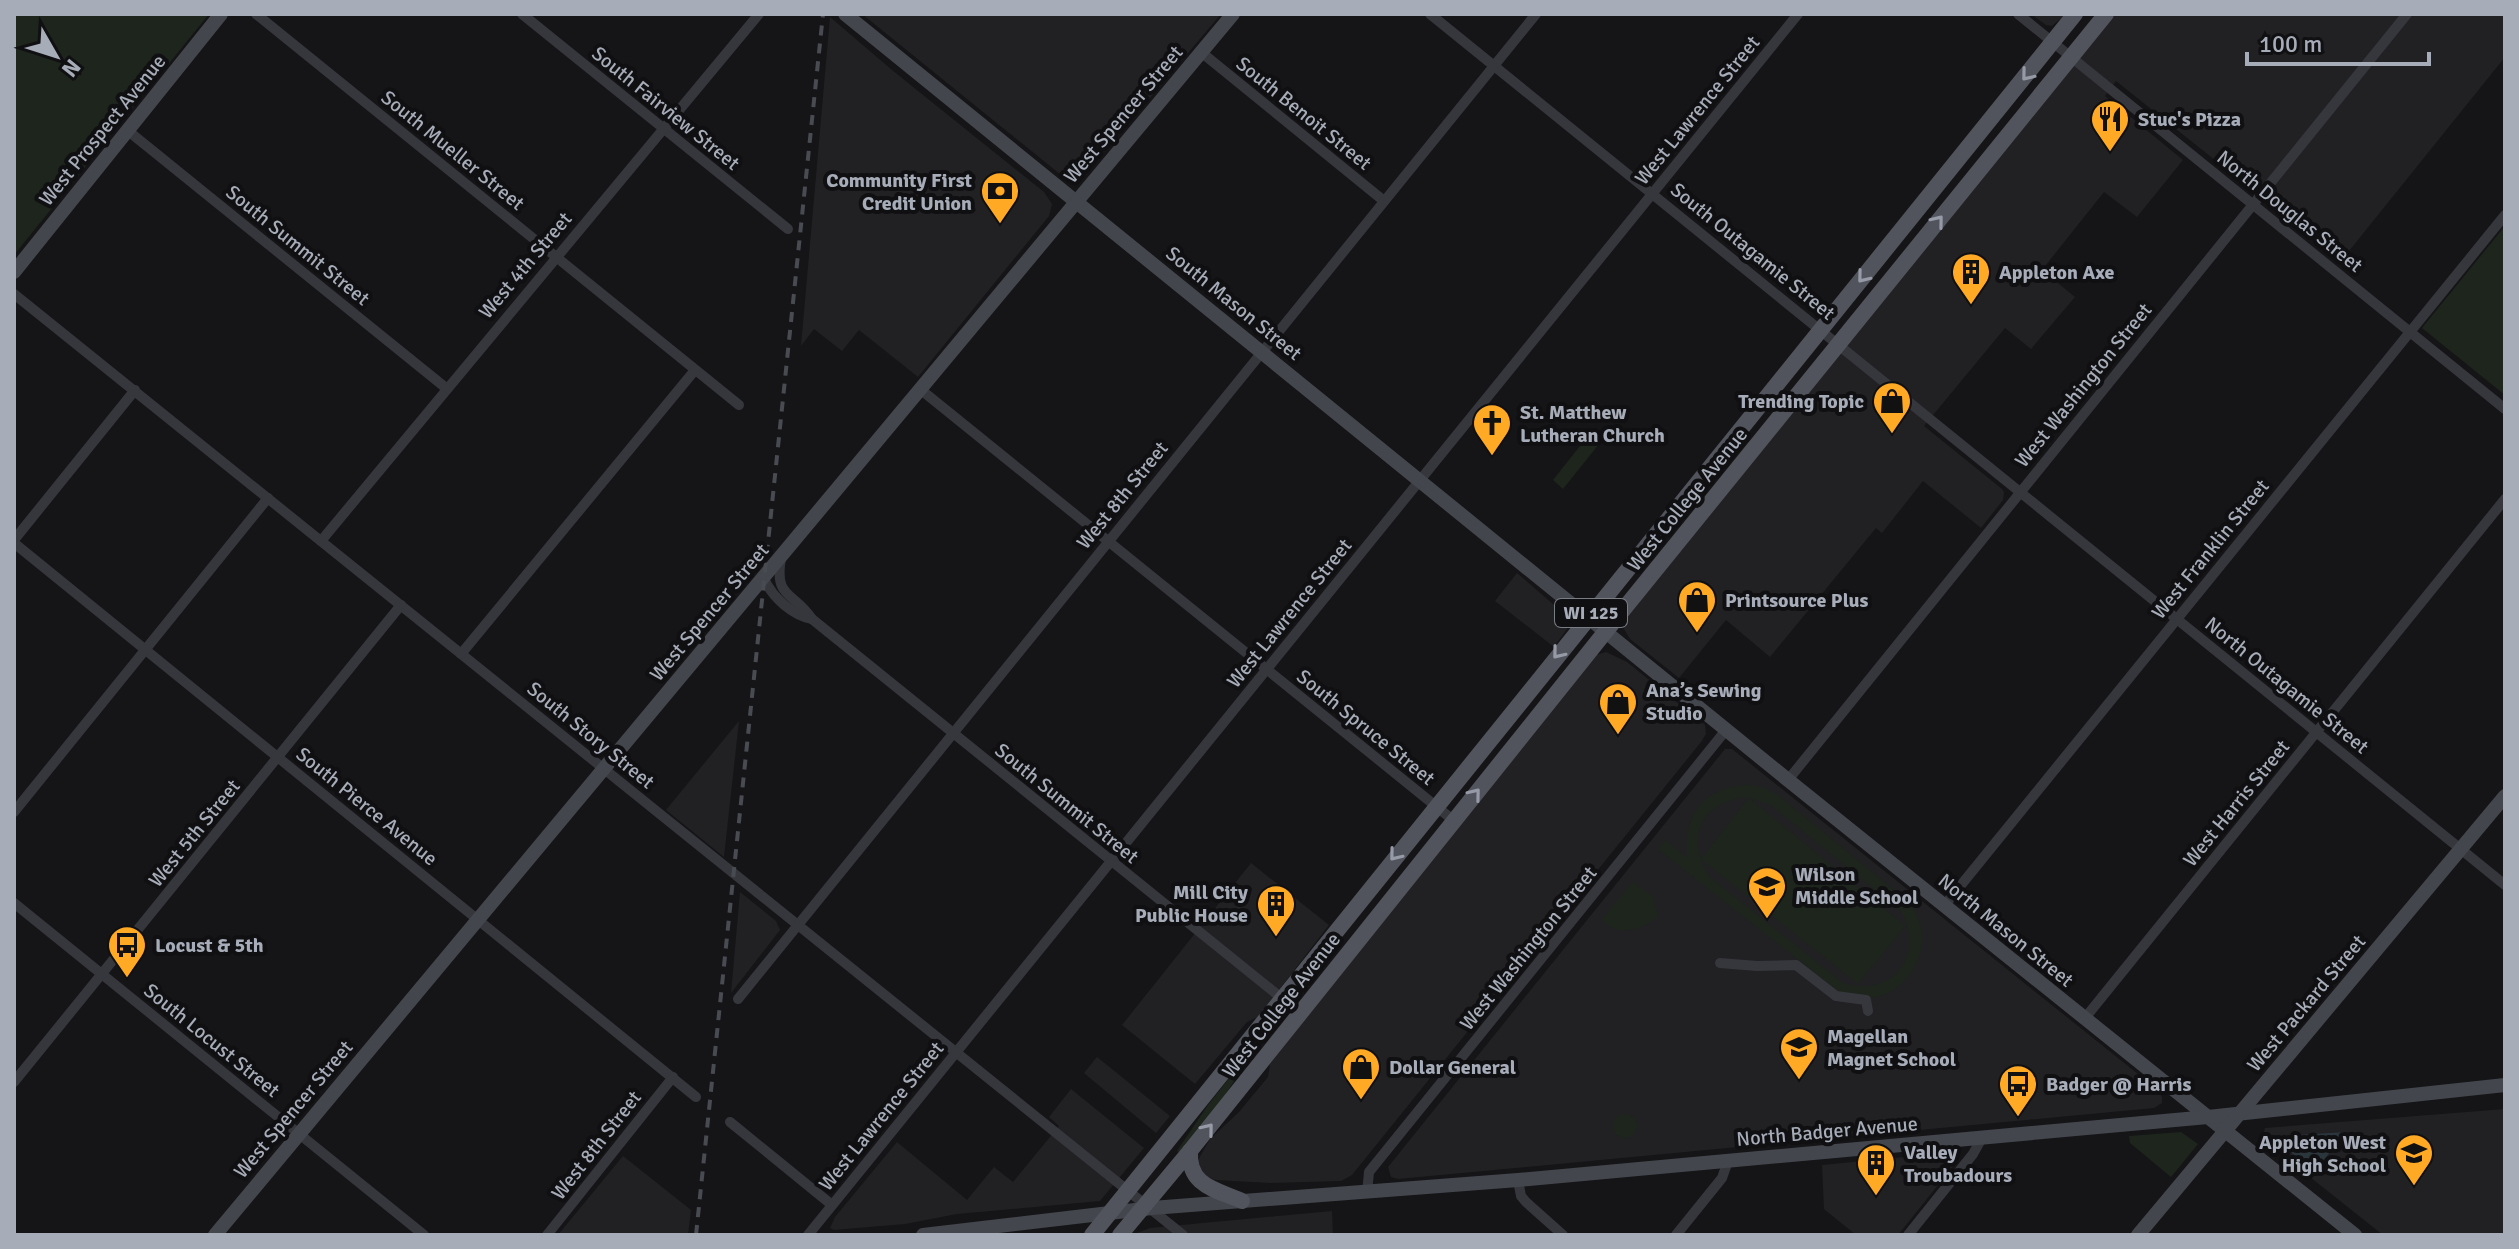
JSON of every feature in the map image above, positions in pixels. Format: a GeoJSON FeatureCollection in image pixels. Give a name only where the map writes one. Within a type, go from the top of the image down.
{"type":"FeatureCollection","features":[{"type":"Feature","properties":{"kind":"main road","name":"West Prospect Avenue"},"geometry":{"type":"LineString","coordinates":[[14,272],[221,14]]}},
{"type":"Feature","properties":{"kind":"main road","name":"South Mason Street"},"geometry":{"type":"LineString","coordinates":[[845,14],[1597,624]]}},
{"type":"Feature","properties":{"kind":"main road","name":"West Spencer Street"},"geometry":{"type":"LineString","coordinates":[[215,1235],[1233,14]]}},
{"type":"Feature","properties":{"kind":"main road","name":"West College Avenue"},"geometry":{"type":"LineString","coordinates":[[1120,1235],[1146,1207],[1453,820],[1597,624],[1829,336],[2075,14]]}},
{"type":"Feature","properties":{"kind":"main road","name":"West College Avenue"},"geometry":{"type":"LineString","coordinates":[[1092,1235],[1435,806],[1597,624],[1829,336],[2106,14]]}},
{"type":"Feature","properties":{"kind":"main road","name":"North Mason Street"},"geometry":{"type":"LineString","coordinates":[[1597,624],[2355,1235]]}},
{"type":"Feature","properties":{"kind":"main road","name":"West Packard Street"},"geometry":{"type":"LineString","coordinates":[[2138,1235],[2505,796]]}},
{"type":"Feature","properties":{"kind":"main road","name":"North Badger Avenue"},"geometry":{"type":"LineString","coordinates":[[923,1235],[1146,1207],[1518,1180],[2208,1117],[2505,1085]]}},
{"type":"Feature","properties":{"kind":"main road"},"geometry":{"type":"LineString","coordinates":[[1190,1151],[1191,1170],[1199,1181],[1242,1201]]}},
{"type":"Feature","properties":{"kind":"street","name":"South Mueller Street"},"geometry":{"type":"LineString","coordinates":[[256,14],[739,405]]}},
{"type":"Feature","properties":{"kind":"street","name":"South Fairview Street"},"geometry":{"type":"LineString","coordinates":[[522,14],[788,229]]}},
{"type":"Feature","properties":{"kind":"street","name":"West 4th Street"},"geometry":{"type":"LineString","coordinates":[[321,541],[759,14]]}},
{"type":"Feature","properties":{"kind":"street","name":"South Outagamie Street"},"geometry":{"type":"LineString","coordinates":[[1430,14],[1829,336]]}},
{"type":"Feature","properties":{"kind":"street","name":"West 8th Street"},"geometry":{"type":"LineString","coordinates":[[738,999],[1536,14]]}},
{"type":"Feature","properties":{"kind":"street","name":"West Lawrence Street"},"geometry":{"type":"LineString","coordinates":[[808,1235],[1798,14]]}},
{"type":"Feature","properties":{"kind":"street","name":"North Douglas Street"},"geometry":{"type":"LineString","coordinates":[[2018,14],[2505,409]]}},
{"type":"Feature","properties":{"kind":"street","name":"West Washington Street"},"geometry":{"type":"LineString","coordinates":[[1788,780],[2407,14]]}},
{"type":"Feature","properties":{"kind":"street","name":"South Benoit Street"},"geometry":{"type":"LineString","coordinates":[[1201,52],[1384,201]]}},
{"type":"Feature","properties":{"kind":"street","name":"South Summit Street"},"geometry":{"type":"LineString","coordinates":[[127,130],[446,388]]}},
{"type":"Feature","properties":{"kind":"street","name":"West Franklin Street"},"geometry":{"type":"LineString","coordinates":[[1944,906],[2505,215]]}},
{"type":"Feature","properties":{"kind":"street","name":"South Story Street"},"geometry":{"type":"LineString","coordinates":[[14,294],[1183,1235]]}},
{"type":"Feature","properties":{"kind":"street","name":"North Outagamie Street"},"geometry":{"type":"LineString","coordinates":[[1829,336],[2505,885]]}},
{"type":"Feature","properties":{"kind":"street"},"geometry":{"type":"LineString","coordinates":[[461,654],[695,370]]}},
{"type":"Feature","properties":{"kind":"street","name":"South Spruce Street"},"geometry":{"type":"LineString","coordinates":[[920,389],[1453,820]]}},
{"type":"Feature","properties":{"kind":"street"},"geometry":{"type":"LineString","coordinates":[[14,541],[135,390]]}},
{"type":"Feature","properties":{"kind":"street"},"geometry":{"type":"LineString","coordinates":[[14,812],[268,498]]}},
{"type":"Feature","properties":{"kind":"street","name":"West Harris Street"},"geometry":{"type":"LineString","coordinates":[[2085,1018],[2505,499]]}},
{"type":"Feature","properties":{"kind":"street","name":"South Pierce Avenue"},"geometry":{"type":"LineString","coordinates":[[14,541],[696,1097]]}},
{"type":"Feature","properties":{"kind":"street","name":"South Summit Street"},"geometry":{"type":"LineString","coordinates":[[782,557],[778,576],[780,585],[812,619],[1300,1013]]}},
{"type":"Feature","properties":{"kind":"street","name":"South Summit Street"},"geometry":{"type":"LineString","coordinates":[[764,579],[777,599],[801,617],[812,619]]}},
{"type":"Feature","properties":{"kind":"street","name":"West 5th Street"},"geometry":{"type":"LineString","coordinates":[[14,1082],[401,605]]}},
{"type":"Feature","properties":{"kind":"street","name":"West Washington Street"},"geometry":{"type":"LineString","coordinates":[[1367,1193],[1369,1172],[1726,730]]}},
{"type":"Feature","properties":{"kind":"street","name":"South Locust Street"},"geometry":{"type":"LineString","coordinates":[[14,903],[424,1235]]}},
{"type":"Feature","properties":{"kind":"street"},"geometry":{"type":"LineString","coordinates":[[1720,963],[1796,965],[1836,996],[1866,1000],[1868,1011]]}},
{"type":"Feature","properties":{"kind":"street","name":"West 8th Street"},"geometry":{"type":"LineString","coordinates":[[547,1235],[673,1077]]}},
{"type":"Feature","properties":{"kind":"street"},"geometry":{"type":"LineString","coordinates":[[730,1122],[832,1205]]}},
{"type":"Feature","properties":{"kind":"street"},"geometry":{"type":"LineString","coordinates":[[1908,1235],[1973,1154],[1983,1136]]}},
{"type":"Feature","properties":{"kind":"street"},"geometry":{"type":"LineString","coordinates":[[1676,1235],[1722,1178],[1728,1161]]}},
{"type":"Feature","properties":{"kind":"street"},"geometry":{"type":"LineString","coordinates":[[1518,1180],[1521,1196],[1563,1235]]}},
{"type":"Feature","properties":{"kind":"shaded area"},"geometry":{"type":"Polygon","coordinates":[[[14,14],[209,14],[14,255],[14,14]]]}},
{"type":"Feature","properties":{"kind":"shaded area"},"geometry":{"type":"Polygon","coordinates":[[[862,14],[1221,14],[1083,177],[1071,183],[862,14]]]}},
{"type":"Feature","properties":{"kind":"shaded area"},"geometry":{"type":"Polygon","coordinates":[[[2031,14],[2066,14],[2052,26],[2031,14]]]}},
{"type":"Feature","properties":{"kind":"shaded area"},"geometry":{"type":"Polygon","coordinates":[[[2116,14],[2505,14],[2505,57],[2341,261],[2116,81],[2105,96],[2183,160],[2137,217],[2104,192],[2042,270],[2075,297],[2031,349],[2005,328],[1924,426],[2002,489],[2003,500],[1981,528],[1923,481],[1882,533],[1876,528],[1770,657],[1726,620],[1679,678],[1630,639],[1624,629],[1625,620],[2116,14]]]}},
{"type":"Feature","properties":{"kind":"shaded area"},"geometry":{"type":"Polygon","coordinates":[[[830,17],[1044,192],[1052,204],[1049,216],[918,377],[859,330],[842,351],[814,329],[801,346],[830,17]]]}},
{"type":"Feature","properties":{"kind":"shaded area"},"geometry":{"type":"Polygon","coordinates":[[[2505,226],[2505,395],[2422,328],[2505,226]]]}},
{"type":"Feature","properties":{"kind":"shaded area"},"geometry":{"type":"Polygon","coordinates":[[[1588,436],[1599,444],[1563,489],[1553,480],[1588,436]]]}},
{"type":"Feature","properties":{"kind":"shaded area"},"geometry":{"type":"Polygon","coordinates":[[[1517,573],[1568,617],[1567,629],[1554,647],[1495,601],[1517,573]]]}},
{"type":"Feature","properties":{"kind":"shaded area"},"geometry":{"type":"Polygon","coordinates":[[[1606,652],[1627,662],[1705,725],[1706,734],[1701,742],[1352,1175],[1341,1181],[1270,1183],[1216,1180],[1205,1176],[1198,1166],[1198,1160],[1210,1139],[1239,1112],[1268,1077],[1270,1064],[1331,985],[1596,655],[1606,652]]]}},
{"type":"Feature","properties":{"kind":"shaded area"},"geometry":{"type":"Polygon","coordinates":[[[739,721],[724,857],[666,810],[739,721]]]}},
{"type":"Feature","properties":{"kind":"shaded area","name":"Wilson Middle School"},"geometry":{"type":"Polygon","coordinates":[[[1725,749],[1732,749],[2158,1090],[2162,1103],[2154,1108],[1398,1179],[1391,1177],[1388,1167],[1725,749]]]}},
{"type":"Feature","properties":{"kind":"shaded area"},"geometry":{"type":"Polygon","coordinates":[[[1751,785],[1778,795],[1912,905],[1921,927],[1921,947],[1913,970],[1897,987],[1876,997],[1861,998],[1839,992],[1658,849],[1665,840],[1687,858],[1689,828],[1700,805],[1709,796],[1735,786],[1751,785]],[[1747,797],[1731,800],[1708,814],[1701,825],[1698,850],[1711,878],[1843,983],[1861,986],[1889,979],[1900,970],[1907,958],[1908,928],[1901,911],[1771,805],[1747,797]]]}},
{"type":"Feature","properties":{"kind":"shaded area"},"geometry":{"type":"Polygon","coordinates":[[[1749,798],[1905,926],[1858,984],[1701,859],[1749,798]]]}},
{"type":"Feature","properties":{"kind":"shaded area"},"geometry":{"type":"Polygon","coordinates":[[[1251,863],[1329,925],[1258,1017],[1247,1022],[1195,1084],[1122,1025],[1251,863]]]}},
{"type":"Feature","properties":{"kind":"shaded area"},"geometry":{"type":"Polygon","coordinates":[[[1633,882],[1653,897],[1658,915],[1638,928],[1614,928],[1602,919],[1633,882]]]}},
{"type":"Feature","properties":{"kind":"shaded area"},"geometry":{"type":"Polygon","coordinates":[[[740,892],[776,921],[780,930],[731,993],[740,892]]]}},
{"type":"Feature","properties":{"kind":"shaded area"},"geometry":{"type":"Polygon","coordinates":[[[1249,1053],[1252,1054],[1221,1101],[1180,1153],[1177,1151],[1208,1105],[1249,1053]]]}},
{"type":"Feature","properties":{"kind":"shaded area"},"geometry":{"type":"Polygon","coordinates":[[[1097,1057],[1170,1116],[1156,1133],[1084,1073],[1097,1057]]]}},
{"type":"Feature","properties":{"kind":"shaded area"},"geometry":{"type":"Polygon","coordinates":[[[1071,1089],[1144,1148],[1100,1201],[957,1214],[905,1224],[830,1228],[835,1217],[897,1142],[967,1200],[994,1167],[1013,1182],[1059,1126],[1049,1117],[1071,1089]]]}},
{"type":"Feature","properties":{"kind":"shaded area","name":"Appleton West High School"},"geometry":{"type":"Polygon","coordinates":[[[2505,1109],[2505,1235],[2383,1235],[2262,1139],[2265,1128],[2505,1109]]]}},
{"type":"Feature","properties":{"kind":"shaded area"},"geometry":{"type":"Polygon","coordinates":[[[1625,1114],[1633,1118],[1637,1126],[1633,1134],[1625,1138],[1617,1134],[1613,1126],[1617,1118],[1625,1114]]]}},
{"type":"Feature","properties":{"kind":"shaded area"},"geometry":{"type":"Polygon","coordinates":[[[2181,1132],[2198,1144],[2171,1177],[2130,1143],[2129,1136],[2181,1132]]]}},
{"type":"Feature","properties":{"kind":"shaded area"},"geometry":{"type":"Polygon","coordinates":[[[2346,1132],[2315,1171],[2279,1143],[2281,1136],[2346,1132]]]}},
{"type":"Feature","properties":{"kind":"shaded area"},"geometry":{"type":"Polygon","coordinates":[[[1946,1153],[1955,1158],[1954,1165],[1898,1235],[1856,1235],[1824,1209],[1822,1165],[1946,1153]]]}},
{"type":"Feature","properties":{"kind":"shaded area"},"geometry":{"type":"Polygon","coordinates":[[[623,1156],[691,1210],[688,1235],[558,1235],[623,1156]]]}},
{"type":"Feature","properties":{"kind":"shaded area"},"geometry":{"type":"Polygon","coordinates":[[[1332,1211],[1333,1235],[1132,1235],[1150,1228],[1332,1211]]]}},
{"type":"Feature","properties":{"kind":"railway"},"geometry":{"type":"LineString","coordinates":[[696,1235],[823,14]]}},
{"type":"Feature","properties":{"kind":"place","name":"Stuc's Pizza"},"geometry":{"type":"Point","coordinates":[2110,153]}},
{"type":"Feature","properties":{"kind":"place","name":"Community First Credit Union"},"geometry":{"type":"Point","coordinates":[1000,225]}},
{"type":"Feature","properties":{"kind":"place","name":"Appleton Axe"},"geometry":{"type":"Point","coordinates":[1971,306]}},
{"type":"Feature","properties":{"kind":"place","name":"Trending Topic"},"geometry":{"type":"Point","coordinates":[1892,435]}},
{"type":"Feature","properties":{"kind":"place","name":"St. Matthew Lutheran Church"},"geometry":{"type":"Point","coordinates":[1492,457]}},
{"type":"Feature","properties":{"kind":"place","name":"Printsource Plus"},"geometry":{"type":"Point","coordinates":[1697,634]}},
{"type":"Feature","properties":{"kind":"place","name":"Ana’s Sewing Studio"},"geometry":{"type":"Point","coordinates":[1618,736]}},
{"type":"Feature","properties":{"kind":"place","name":"Wilson Middle School"},"geometry":{"type":"Point","coordinates":[1767,920]}},
{"type":"Feature","properties":{"kind":"place","name":"Mill City Public House"},"geometry":{"type":"Point","coordinates":[1276,938]}},
{"type":"Feature","properties":{"kind":"place","name":"Locust & 5th"},"geometry":{"type":"Point","coordinates":[127,979]}},
{"type":"Feature","properties":{"kind":"place","name":"Magellan Magnet School"},"geometry":{"type":"Point","coordinates":[1799,1081]}},
{"type":"Feature","properties":{"kind":"place","name":"Dollar General"},"geometry":{"type":"Point","coordinates":[1361,1101]}},
{"type":"Feature","properties":{"kind":"place","name":"Badger @ Harris"},"geometry":{"type":"Point","coordinates":[2018,1118]}},
{"type":"Feature","properties":{"kind":"place","name":"Appleton West High School"},"geometry":{"type":"Point","coordinates":[2414,1187]}},
{"type":"Feature","properties":{"kind":"place","name":"Valley Troubadours"},"geometry":{"type":"Point","coordinates":[1876,1197]}}]}
